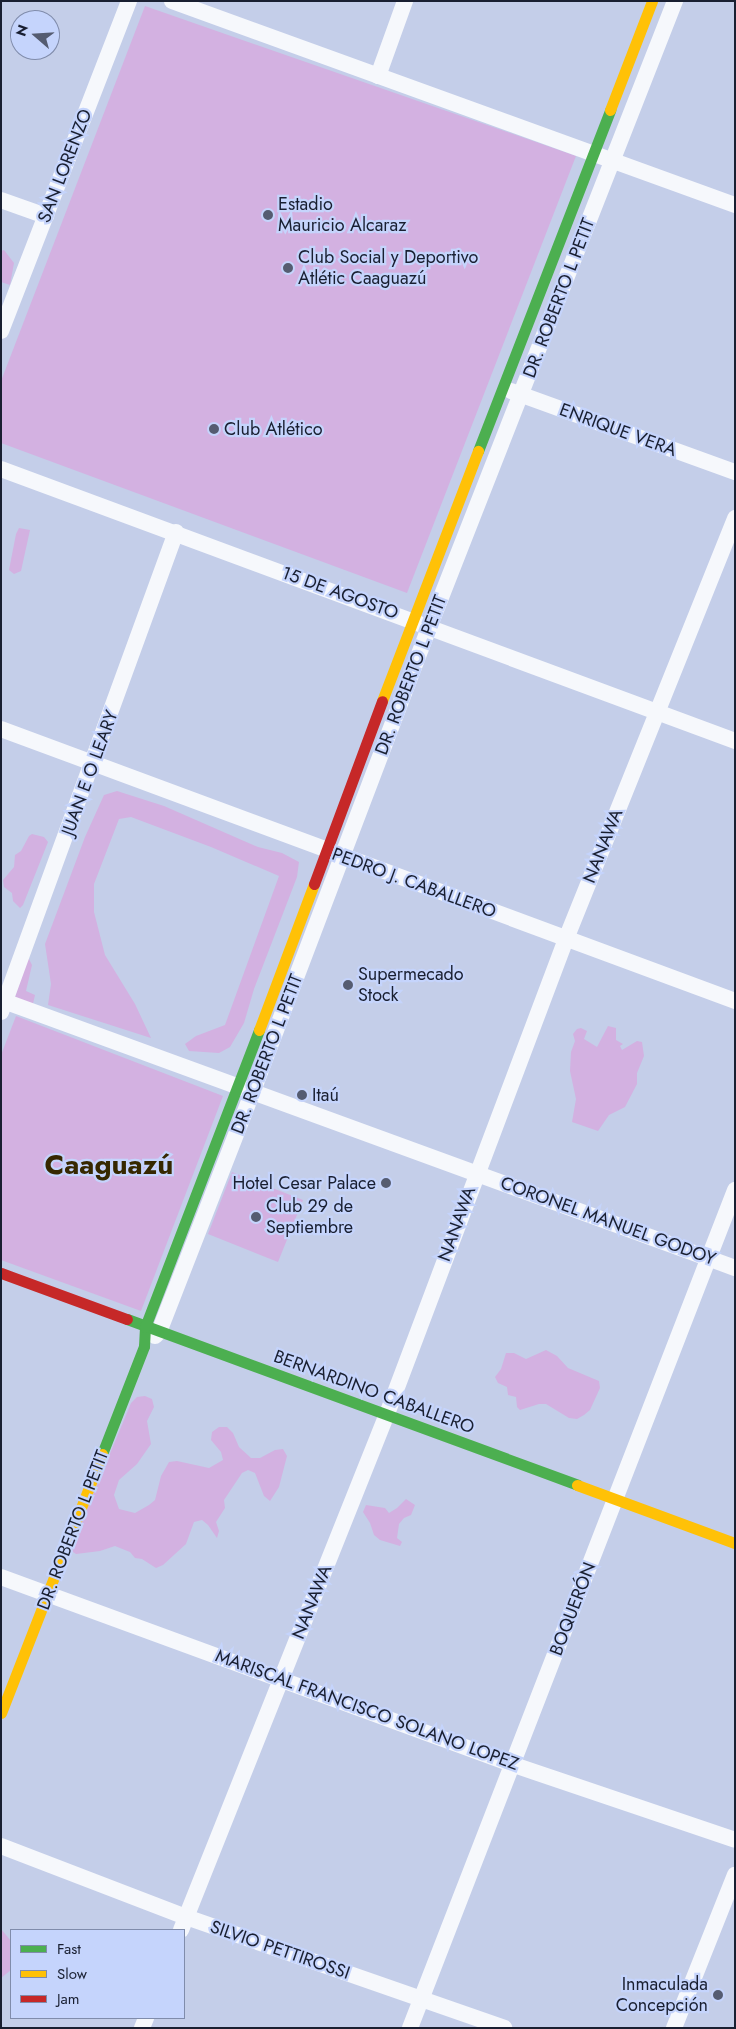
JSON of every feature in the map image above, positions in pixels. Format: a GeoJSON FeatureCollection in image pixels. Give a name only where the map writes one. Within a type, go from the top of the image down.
{"type":"FeatureCollection","features":[{"type":"Feature","properties":{"kind":"main road","name":"DR. ROBERTO L PETIT"},"geometry":{"type":"LineString","coordinates":[[334,854],[412,620],[652,1]]}},
{"type":"Feature","properties":{"kind":"main road","name":"BERNARDINO CABALLERO"},"geometry":{"type":"LineString","coordinates":[[1,1273],[735,1543]]}},
{"type":"Feature","properties":{"kind":"main road","name":"DR. ROBERTO L PETIT"},"geometry":{"type":"LineString","coordinates":[[1,1713],[144,1346]]}},
{"type":"Feature","properties":{"kind":"street","name":"SAN LORENZO"},"geometry":{"type":"LineString","coordinates":[[1,331],[130,1]]}},
{"type":"Feature","properties":{"kind":"street"},"geometry":{"type":"LineString","coordinates":[[172,1],[735,205]]}},
{"type":"Feature","properties":{"kind":"street"},"geometry":{"type":"LineString","coordinates":[[378,76],[405,1]]}},
{"type":"Feature","properties":{"kind":"street","name":"DR. ROBERTO L PETIT"},"geometry":{"type":"LineString","coordinates":[[144,1346],[246,1089],[334,854],[429,628],[675,1]]}},
{"type":"Feature","properties":{"kind":"street"},"geometry":{"type":"LineString","coordinates":[[1,200],[46,216]]}},
{"type":"Feature","properties":{"kind":"street","name":"ENRIQUE VERA"},"geometry":{"type":"LineString","coordinates":[[502,388],[735,472]]}},
{"type":"Feature","properties":{"kind":"street","name":"15 DE AGOSTO"},"geometry":{"type":"LineString","coordinates":[[1,469],[176,532],[735,741]]}},
{"type":"Feature","properties":{"kind":"street","name":"NANAWA"},"geometry":{"type":"LineString","coordinates":[[184,1924],[387,1414],[566,939],[735,518]]}},
{"type":"Feature","properties":{"kind":"street","name":"JUAN E O LEARY"},"geometry":{"type":"LineString","coordinates":[[2,1005],[94,762],[176,532]]}},
{"type":"Feature","properties":{"kind":"street","name":"PEDRO J. CABALLERO"},"geometry":{"type":"LineString","coordinates":[[1,729],[735,1001]]}},
{"type":"Feature","properties":{"kind":"street","name":"CORONEL MANUEL GODOY"},"geometry":{"type":"LineString","coordinates":[[2,1005],[246,1089],[735,1268]]}},
{"type":"Feature","properties":{"kind":"street","name":"BOQUERÓN"},"geometry":{"type":"LineString","coordinates":[[410,2028],[514,1765],[735,1190]]}},
{"type":"Feature","properties":{"kind":"street","name":"MARISCAL FRANCISCO SOLANO LOPEZ"},"geometry":{"type":"LineString","coordinates":[[1,1577],[282,1678],[514,1765],[735,1840]]}},
{"type":"Feature","properties":{"kind":"street","name":"SILVIO PETTIROSSI"},"geometry":{"type":"LineString","coordinates":[[1,1846],[184,1924],[422,1999],[504,2028]]}},
{"type":"Feature","properties":{"kind":"street"},"geometry":{"type":"LineString","coordinates":[[674,2028],[735,1875]]}},
{"type":"Feature","properties":{"kind":"shaded area","name":"Club Social y Deportivo Atlétic Caaguazú"},"geometry":{"type":"Polygon","coordinates":[[[145,6],[576,156],[407,593],[1,443],[1,381],[145,6]]]}},
{"type":"Feature","properties":{"kind":"shaded area"},"geometry":{"type":"Polygon","coordinates":[[[4,250],[14,263],[10,285],[1,282],[1,251],[4,250]]]}},
{"type":"Feature","properties":{"kind":"shaded area"},"geometry":{"type":"Polygon","coordinates":[[[19,528],[30,530],[21,571],[14,574],[9,570],[16,534],[19,528]]]}},
{"type":"Feature","properties":{"kind":"shaded area"},"geometry":{"type":"Polygon","coordinates":[[[117,791],[164,806],[258,847],[282,853],[299,862],[297,877],[254,989],[244,1023],[230,1047],[219,1053],[189,1051],[185,1044],[196,1036],[225,1025],[279,876],[211,847],[131,817],[119,819],[94,884],[94,912],[105,955],[135,1004],[151,1038],[48,1005],[51,984],[45,944],[85,837],[104,795],[117,791]]]}},
{"type":"Feature","properties":{"kind":"shaded area"},"geometry":{"type":"Polygon","coordinates":[[[32,834],[44,837],[48,842],[23,905],[20,908],[13,901],[12,893],[4,887],[3,880],[14,867],[15,855],[21,851],[32,834]]]}},
{"type":"Feature","properties":{"kind":"shaded area"},"geometry":{"type":"Polygon","coordinates":[[[28,957],[32,965],[26,991],[35,995],[32,1008],[14,1000],[28,957]]]}},
{"type":"Feature","properties":{"kind":"shaded area"},"geometry":{"type":"Polygon","coordinates":[[[16,1016],[223,1096],[141,1311],[1,1260],[1,1055],[16,1016]]]}},
{"type":"Feature","properties":{"kind":"shaded area"},"geometry":{"type":"Polygon","coordinates":[[[608,1026],[616,1028],[616,1040],[623,1044],[620,1046],[622,1050],[637,1041],[642,1042],[644,1056],[637,1073],[637,1084],[625,1107],[609,1115],[598,1131],[572,1122],[576,1099],[570,1071],[571,1052],[575,1041],[573,1034],[577,1029],[581,1028],[587,1031],[584,1039],[597,1047],[608,1026]]]}},
{"type":"Feature","properties":{"kind":"shaded area","name":"Club 29 de Septiembre"},"geometry":{"type":"Polygon","coordinates":[[[232,1172],[303,1200],[278,1262],[208,1234],[232,1172]]]}},
{"type":"Feature","properties":{"kind":"shaded area"},"geometry":{"type":"Polygon","coordinates":[[[546,1350],[557,1356],[568,1368],[599,1381],[600,1388],[590,1410],[577,1419],[569,1418],[546,1404],[539,1404],[520,1410],[517,1407],[516,1397],[508,1395],[507,1387],[498,1383],[495,1377],[501,1369],[506,1353],[514,1353],[526,1359],[546,1350]]]}},
{"type":"Feature","properties":{"kind":"shaded area"},"geometry":{"type":"Polygon","coordinates":[[[145,1396],[152,1399],[154,1407],[147,1421],[151,1444],[137,1464],[119,1480],[114,1495],[119,1509],[135,1513],[155,1500],[161,1476],[169,1462],[177,1461],[209,1468],[223,1460],[221,1452],[211,1440],[212,1432],[219,1427],[227,1427],[233,1433],[239,1447],[251,1458],[260,1458],[275,1450],[283,1449],[287,1456],[279,1487],[270,1501],[264,1496],[255,1473],[248,1470],[242,1473],[224,1500],[225,1508],[216,1522],[219,1531],[217,1538],[202,1520],[194,1522],[186,1544],[163,1565],[156,1568],[142,1559],[135,1558],[130,1552],[115,1546],[100,1551],[76,1554],[70,1550],[131,1403],[137,1397],[145,1396]]]}},
{"type":"Feature","properties":{"kind":"shaded area"},"geometry":{"type":"Polygon","coordinates":[[[406,1499],[415,1505],[411,1515],[404,1518],[399,1524],[397,1538],[402,1542],[400,1546],[380,1540],[374,1535],[370,1523],[363,1512],[366,1505],[385,1508],[389,1513],[406,1499]]]}},
{"type":"Feature","properties":{"kind":"shaded area"},"geometry":{"type":"Polygon","coordinates":[[[1,1929],[10,1940],[10,1971],[1,1978],[1,1929]]]}},
{"type":"Feature","properties":{"kind":"traffic: fast"},"geometry":{"type":"LineString","coordinates":[[478,451],[610,110]]}},
{"type":"Feature","properties":{"kind":"traffic: fast"},"geometry":{"type":"LineString","coordinates":[[102,1454],[144,1346],[145,1327],[259,1030]]}},
{"type":"Feature","properties":{"kind":"traffic: fast"},"geometry":{"type":"LineString","coordinates":[[127,1319],[577,1485]]}},
{"type":"Feature","properties":{"kind":"traffic: slow"},"geometry":{"type":"LineString","coordinates":[[610,110],[652,1]]}},
{"type":"Feature","properties":{"kind":"traffic: slow"},"geometry":{"type":"LineString","coordinates":[[382,701],[478,451]]}},
{"type":"Feature","properties":{"kind":"traffic: slow"},"geometry":{"type":"LineString","coordinates":[[259,1030],[314,884]]}},
{"type":"Feature","properties":{"kind":"traffic: slow"},"geometry":{"type":"LineString","coordinates":[[1,1713],[102,1454]]}},
{"type":"Feature","properties":{"kind":"traffic: slow"},"geometry":{"type":"LineString","coordinates":[[577,1485],[735,1543]]}},
{"type":"Feature","properties":{"kind":"traffic: jam"},"geometry":{"type":"LineString","coordinates":[[314,884],[382,701]]}},
{"type":"Feature","properties":{"kind":"traffic: jam"},"geometry":{"type":"LineString","coordinates":[[1,1273],[127,1319]]}},
{"type":"Feature","properties":{"kind":"place","name":"Estadio Mauricio Alcaraz"},"geometry":{"type":"Point","coordinates":[268,215]}},
{"type":"Feature","properties":{"kind":"place","name":"Club Social y Deportivo Atlétic Caaguazú"},"geometry":{"type":"Point","coordinates":[288,268]}},
{"type":"Feature","properties":{"kind":"place","name":"Club Atlético"},"geometry":{"type":"Point","coordinates":[214,429]}},
{"type":"Feature","properties":{"kind":"place","name":"Supermecado Stock"},"geometry":{"type":"Point","coordinates":[348,985]}},
{"type":"Feature","properties":{"kind":"place","name":"Itaú"},"geometry":{"type":"Point","coordinates":[302,1095]}},
{"type":"Feature","properties":{"kind":"place","name":"Hotel Cesar Palace"},"geometry":{"type":"Point","coordinates":[386,1183]}},
{"type":"Feature","properties":{"kind":"place","name":"Club 29 de Septiembre"},"geometry":{"type":"Point","coordinates":[256,1217]}},
{"type":"Feature","properties":{"kind":"place","name":"Inmaculada Concepción"},"geometry":{"type":"Point","coordinates":[718,1995]}},
{"type":"Feature","properties":{"kind":"district","name":"Caaguazú"},"geometry":{"type":"Point","coordinates":[109,1165]}}]}
